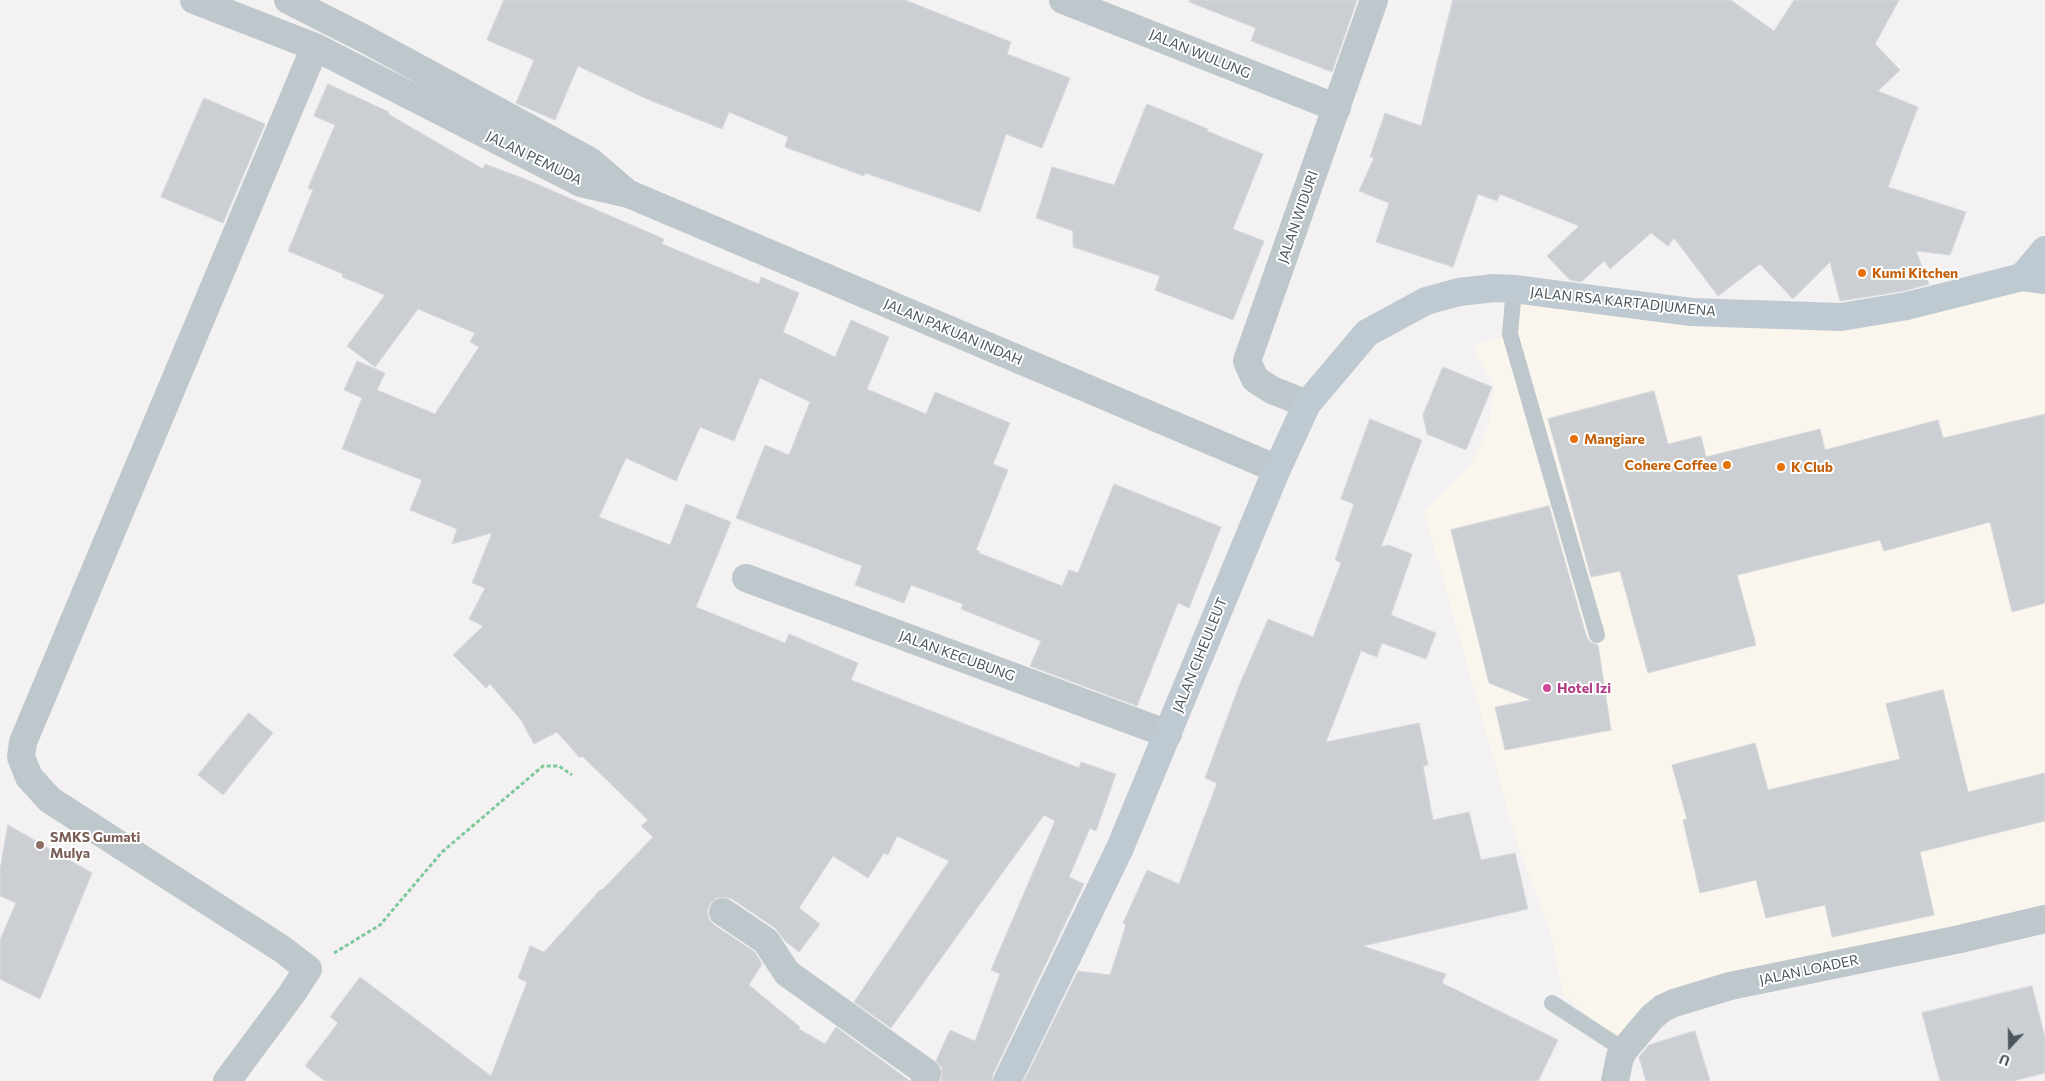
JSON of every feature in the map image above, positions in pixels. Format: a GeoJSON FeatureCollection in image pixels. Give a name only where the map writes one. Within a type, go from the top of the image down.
{"type":"FeatureCollection","features":[{"type":"Feature","properties":{"kind":"street","name":"JALAN PEMUDA"},"geometry":{"type":"LineString","coordinates":[[194,0],[315,47],[581,183],[629,194]]}},
{"type":"Feature","properties":{"kind":"street","name":"JALAN PEMUDA"},"geometry":{"type":"LineString","coordinates":[[288,0],[363,38],[590,161],[629,194]]}},
{"type":"Feature","properties":{"kind":"street","name":"JALAN WULUNG"},"geometry":{"type":"LineString","coordinates":[[1063,0],[1094,6],[1337,108]]}},
{"type":"Feature","properties":{"kind":"street","name":"JALAN WIDURI"},"geometry":{"type":"LineString","coordinates":[[1307,404],[1272,390],[1255,379],[1247,361],[1374,0]]}},
{"type":"Feature","properties":{"kind":"street"},"geometry":{"type":"LineString","coordinates":[[227,1081],[308,969],[282,949],[50,800],[29,777],[21,757],[27,733],[315,47]]}},
{"type":"Feature","properties":{"kind":"street","name":"JALAN PAKUAN INDAH"},"geometry":{"type":"LineString","coordinates":[[629,194],[1277,469]]}},
{"type":"Feature","properties":{"kind":"street","name":"JALAN RSA KARTADJUMENA"},"geometry":{"type":"LineString","coordinates":[[1459,292],[1504,289],[1691,312],[1841,317],[1907,306],[2033,278],[2045,250]]}},
{"type":"Feature","properties":{"kind":"street","name":"JALAN CIHEULEUT"},"geometry":{"type":"LineString","coordinates":[[1007,1081],[1120,848],[1277,469],[1307,404],[1367,333],[1426,301],[1459,292]]}},
{"type":"Feature","properties":{"kind":"street","name":"JALAN KECUBUNG"},"geometry":{"type":"LineString","coordinates":[[746,578],[1168,734]]}},
{"type":"Feature","properties":{"kind":"street"},"geometry":{"type":"LineString","coordinates":[[723,912],[766,941],[787,973],[927,1072],[926,1081]]}},
{"type":"Feature","properties":{"kind":"street","name":"JALAN LOADER"},"geometry":{"type":"LineString","coordinates":[[1620,1062],[1652,1017],[1663,1008],[1674,1003],[1730,986],[1960,939],[2045,918]]}},
{"type":"Feature","properties":{"kind":"lane"},"geometry":{"type":"LineString","coordinates":[[1504,289],[1510,334],[1596,635]]}},
{"type":"Feature","properties":{"kind":"lane"},"geometry":{"type":"LineString","coordinates":[[1552,1003],[1620,1062]]}},
{"type":"Feature","properties":{"kind":"path"},"geometry":{"type":"LineString","coordinates":[[308,969],[380,925],[442,852],[543,766],[559,766],[572,775]]}},
{"type":"Feature","properties":{"kind":"shaded area"},"geometry":{"type":"Polygon","coordinates":[[[2045,280],[2045,917],[1715,991],[1624,1050],[1563,993],[1550,930],[1519,849],[1424,511],[1471,464],[1481,446],[1490,418],[1494,387],[1473,346],[1510,334],[1514,289],[1845,317],[2045,280]]]}},
{"type":"Feature","properties":{"kind":"building"},"geometry":{"type":"Polygon","coordinates":[[[504,0],[905,0],[1011,42],[1007,54],[1070,78],[1042,148],[1006,134],[980,212],[865,173],[864,176],[785,147],[788,137],[729,112],[722,129],[647,99],[578,66],[555,120],[518,104],[516,103],[534,60],[487,40],[504,0]]]}},
{"type":"Feature","properties":{"kind":"building"},"geometry":{"type":"Polygon","coordinates":[[[1190,0],[1357,0],[1332,72],[1251,41],[1256,28],[1189,2],[1190,0]]]}},
{"type":"Feature","properties":{"kind":"building"},"geometry":{"type":"Polygon","coordinates":[[[1453,0],[1731,0],[1774,31],[1794,0],[1899,0],[1875,44],[1900,70],[1878,91],[1918,107],[1888,187],[1966,212],[1950,255],[1916,251],[1929,284],[1904,291],[1840,301],[1830,262],[1793,299],[1760,264],[1718,296],[1674,238],[1668,246],[1651,233],[1610,269],[1604,261],[1581,282],[1570,280],[1547,256],[1579,226],[1500,194],[1497,201],[1478,194],[1453,267],[1376,242],[1389,203],[1359,191],[1374,158],[1370,157],[1385,113],[1421,126],[1453,0]]]}},
{"type":"Feature","properties":{"kind":"building"},"geometry":{"type":"Polygon","coordinates":[[[328,84],[389,112],[388,114],[483,169],[485,164],[525,179],[664,239],[662,244],[759,284],[761,277],[799,293],[783,332],[835,357],[851,320],[889,337],[867,389],[926,414],[935,392],[1010,423],[993,464],[1008,470],[976,550],[979,553],[1062,586],[1069,570],[1078,573],[1114,484],[1221,527],[1189,608],[1178,603],[1137,706],[1030,666],[1041,641],[961,609],[963,604],[911,585],[904,603],[855,585],[862,566],[736,518],[765,445],[789,455],[810,402],[760,378],[734,441],[700,427],[676,481],[626,458],[599,517],[670,545],[686,504],[731,522],[696,607],[785,643],[789,634],[858,663],[851,680],[1079,768],[1081,762],[1116,774],[1096,831],[1090,828],[1069,877],[1084,884],[993,1074],[992,1081],[941,1081],[942,1068],[936,1061],[950,1030],[975,1041],[1000,974],[991,970],[1055,821],[1044,815],[891,1028],[854,1002],[949,861],[897,836],[888,855],[884,853],[868,878],[833,856],[799,908],[820,924],[799,952],[785,941],[775,928],[732,899],[725,897],[717,898],[710,904],[707,911],[709,919],[714,925],[755,952],[762,964],[749,985],[800,1027],[799,1029],[825,1044],[836,1027],[910,1081],[325,1081],[305,1066],[338,1023],[330,1017],[360,977],[491,1076],[527,982],[518,978],[530,946],[544,952],[601,889],[653,837],[641,826],[648,820],[582,756],[580,758],[557,732],[534,744],[521,720],[490,684],[486,688],[453,655],[483,626],[469,619],[485,588],[472,583],[492,533],[452,544],[457,529],[410,510],[422,480],[342,449],[362,398],[344,390],[357,361],[385,373],[377,390],[435,414],[479,347],[470,342],[475,333],[418,309],[375,367],[347,346],[385,295],[342,277],[343,274],[288,251],[313,190],[308,188],[335,125],[314,116],[328,84]]]}},
{"type":"Feature","properties":{"kind":"building"},"geometry":{"type":"Polygon","coordinates":[[[204,98],[265,124],[223,223],[161,197],[204,98]]]}},
{"type":"Feature","properties":{"kind":"building"},"geometry":{"type":"Polygon","coordinates":[[[1147,104],[1263,154],[1233,229],[1264,241],[1233,320],[1155,290],[1160,276],[1073,247],[1073,231],[1036,218],[1052,167],[1114,185],[1147,104]]]}},
{"type":"Feature","properties":{"kind":"building"},"geometry":{"type":"Polygon","coordinates":[[[1443,367],[1492,387],[1466,450],[1427,434],[1423,415],[1443,367]]]}},
{"type":"Feature","properties":{"kind":"building"},"geometry":{"type":"Polygon","coordinates":[[[1654,391],[1668,444],[1701,436],[1706,457],[1820,429],[1825,450],[1938,420],[1943,438],[2045,414],[2045,603],[2012,612],[1990,522],[1884,551],[1880,540],[1737,575],[1756,645],[1648,673],[1620,571],[1591,577],[1548,419],[1654,391]]]}},
{"type":"Feature","properties":{"kind":"building"},"geometry":{"type":"Polygon","coordinates":[[[1370,419],[1422,440],[1381,547],[1388,545],[1412,554],[1391,615],[1436,633],[1426,659],[1382,643],[1377,657],[1361,651],[1326,742],[1419,723],[1428,765],[1423,766],[1433,820],[1469,812],[1481,860],[1515,853],[1528,909],[1363,946],[1446,974],[1442,983],[1558,1040],[1538,1081],[1024,1081],[1078,971],[1110,975],[1126,925],[1123,923],[1147,870],[1179,884],[1217,783],[1205,778],[1239,686],[1268,619],[1313,637],[1341,563],[1335,560],[1354,504],[1341,499],[1370,419]]]}},
{"type":"Feature","properties":{"kind":"building","name":"Hotel Izi"},"geometry":{"type":"Polygon","coordinates":[[[1549,506],[1587,638],[1590,642],[1598,645],[1611,730],[1505,750],[1495,707],[1531,700],[1489,683],[1451,530],[1549,506]]]}},
{"type":"Feature","properties":{"kind":"building"},"geometry":{"type":"Polygon","coordinates":[[[1943,690],[1968,792],[2045,773],[2045,821],[1920,852],[1934,915],[1832,937],[1825,905],[1766,918],[1756,880],[1700,893],[1683,820],[1687,819],[1672,765],[1755,743],[1768,790],[1900,759],[1886,704],[1943,690]]]}},
{"type":"Feature","properties":{"kind":"building"},"geometry":{"type":"Polygon","coordinates":[[[249,713],[273,733],[223,795],[198,775],[249,713]]]}},
{"type":"Feature","properties":{"kind":"building"},"geometry":{"type":"Polygon","coordinates":[[[8,825],[92,873],[40,999],[0,979],[0,940],[16,903],[0,896],[0,870],[8,825]]]}},
{"type":"Feature","properties":{"kind":"building"},"geometry":{"type":"Polygon","coordinates":[[[2032,986],[2045,1038],[2045,1073],[2013,1081],[1940,1081],[1922,1013],[2032,986]]]}},
{"type":"Feature","properties":{"kind":"building"},"geometry":{"type":"Polygon","coordinates":[[[1695,1031],[1710,1081],[1646,1081],[1639,1057],[1649,1045],[1695,1031]]]}},
{"type":"Feature","properties":{"kind":"place","name":"Kumi Kitchen"},"geometry":{"type":"Point","coordinates":[1862,273]}},
{"type":"Feature","properties":{"kind":"place","name":"Mangiare"},"geometry":{"type":"Point","coordinates":[1574,439]}},
{"type":"Feature","properties":{"kind":"place","name":"Cohere Coffee"},"geometry":{"type":"Point","coordinates":[1727,465]}},
{"type":"Feature","properties":{"kind":"place","name":"K Club"},"geometry":{"type":"Point","coordinates":[1781,467]}},
{"type":"Feature","properties":{"kind":"place","name":"Hotel Izi"},"geometry":{"type":"Point","coordinates":[1547,688]}},
{"type":"Feature","properties":{"kind":"place","name":"SMKS Gumati Mulya"},"geometry":{"type":"Point","coordinates":[40,845]}}]}
